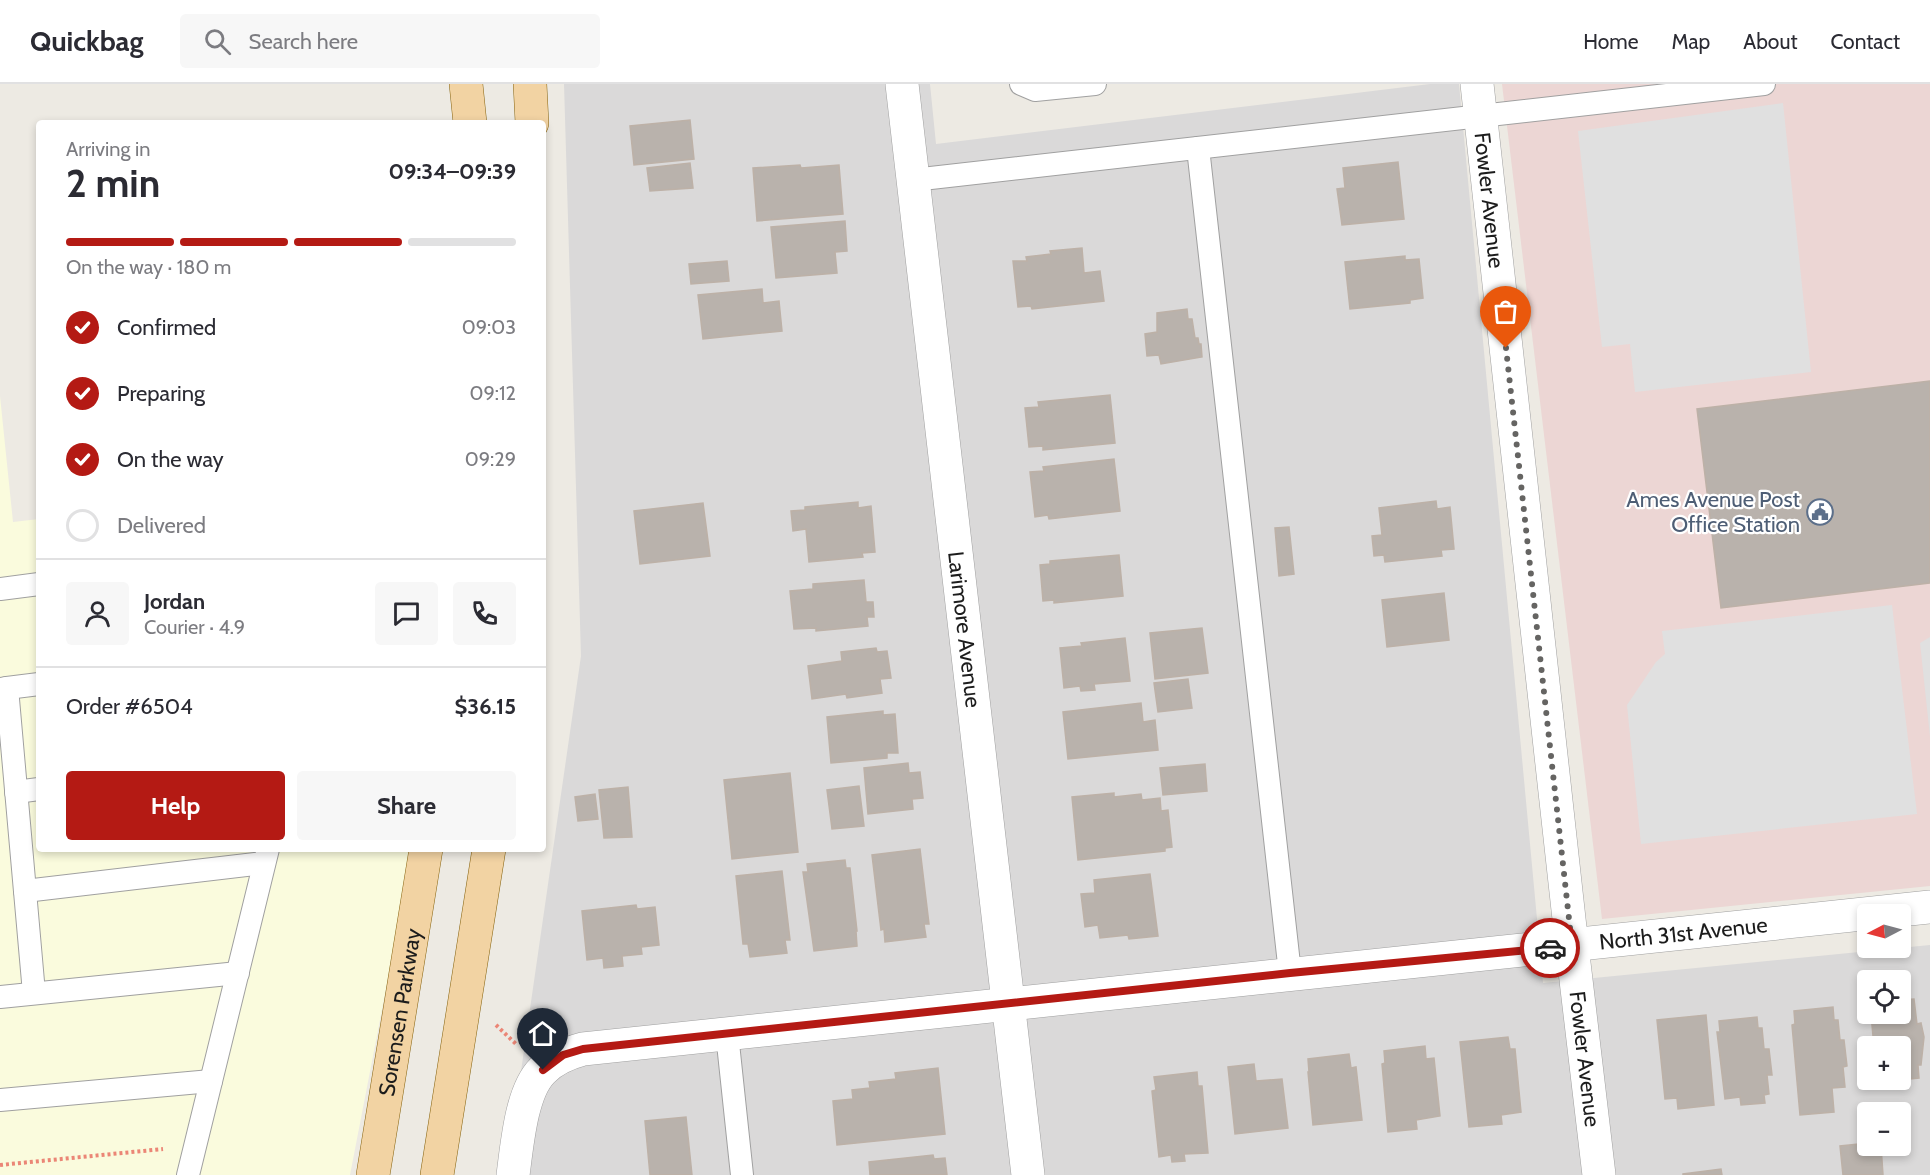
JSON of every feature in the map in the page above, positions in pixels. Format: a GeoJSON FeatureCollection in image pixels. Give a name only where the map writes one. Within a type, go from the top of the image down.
{"type":"FeatureCollection","features":[{"type":"Feature","properties":{"kind":"main road"},"geometry":{"type":"LineString","coordinates":[[466,84],[470,120]]}},
{"type":"Feature","properties":{"kind":"main road"},"geometry":{"type":"LineString","coordinates":[[530,84],[532,120]]}},
{"type":"Feature","properties":{"kind":"main road","name":"Sorensen Parkway"},"geometry":{"type":"LineString","coordinates":[[373,1175],[426,852]]}},
{"type":"Feature","properties":{"kind":"main road"},"geometry":{"type":"LineString","coordinates":[[437,1175],[489,852]]}},
{"type":"Feature","properties":{"kind":"street","name":"Larimore Avenue"},"geometry":{"type":"LineString","coordinates":[[902,84],[1028,1175]]}},
{"type":"Feature","properties":{"kind":"street","name":"Fowler Avenue"},"geometry":{"type":"LineString","coordinates":[[1478,100],[1599,1175]]}},
{"type":"Feature","properties":{"kind":"street","name":"North 31st Avenue"},"geometry":{"type":"LineString","coordinates":[[513,1175],[527,1098],[536,1079],[543,1070],[563,1055],[583,1049],[1930,907]]}},
{"type":"Feature","properties":{"kind":"lane"},"geometry":{"type":"LineString","coordinates":[[1028,87],[1095,84]]}},
{"type":"Feature","properties":{"kind":"lane"},"geometry":{"type":"LineString","coordinates":[[913,180],[1198,148],[1478,100],[1764,84]]}},
{"type":"Feature","properties":{"kind":"lane"},"geometry":{"type":"LineString","coordinates":[[1198,148],[1290,973]]}},
{"type":"Feature","properties":{"kind":"lane"},"geometry":{"type":"LineString","coordinates":[[0,589],[36,584]]}},
{"type":"Feature","properties":{"kind":"lane"},"geometry":{"type":"LineString","coordinates":[[34,993],[4,688],[36,684]]}},
{"type":"Feature","properties":{"kind":"lane"},"geometry":{"type":"LineString","coordinates":[[16,792],[36,789]]}},
{"type":"Feature","properties":{"kind":"lane"},"geometry":{"type":"LineString","coordinates":[[25,891],[266,856],[188,1175]]}},
{"type":"Feature","properties":{"kind":"lane"},"geometry":{"type":"LineString","coordinates":[[0,997],[238,973]]}},
{"type":"Feature","properties":{"kind":"lane"},"geometry":{"type":"LineString","coordinates":[[727,1034],[742,1175]]}},
{"type":"Feature","properties":{"kind":"lane"},"geometry":{"type":"LineString","coordinates":[[0,1100],[211,1081]]}},
{"type":"Feature","properties":{"kind":"path"},"geometry":{"type":"LineString","coordinates":[[0,1165],[196,1146]]}},
{"type":"Feature","properties":{"kind":"shaded area"},"geometry":{"type":"Polygon","coordinates":[[[564,84],[930,84],[936,144],[1430,84],[1459,84],[1543,983],[1857,952],[1857,958],[1911,958],[1911,947],[1930,945],[1930,1175],[506,1175],[581,656],[564,84]]]}},
{"type":"Feature","properties":{"kind":"shaded area"},"geometry":{"type":"Polygon","coordinates":[[[1502,84],[1930,84],[1930,886],[1602,919],[1502,84]]]}},
{"type":"Feature","properties":{"kind":"shaded area"},"geometry":{"type":"Polygon","coordinates":[[[1783,103],[1811,372],[1635,392],[1630,344],[1602,347],[1578,131],[1783,103]]]}},
{"type":"Feature","properties":{"kind":"shaded area"},"geometry":{"type":"Polygon","coordinates":[[[0,396],[13,522],[36,519],[36,852],[412,852],[350,1175],[0,1175],[0,396]]]}},
{"type":"Feature","properties":{"kind":"shaded area"},"geometry":{"type":"Polygon","coordinates":[[[1892,605],[1917,814],[1641,844],[1627,705],[1656,662],[1665,654],[1662,631],[1892,605]]]}},
{"type":"Feature","properties":{"kind":"shaded area"},"geometry":{"type":"Polygon","coordinates":[[[1930,637],[1930,737],[1920,643],[1930,637]]]}},
{"type":"Feature","properties":{"kind":"building"},"geometry":{"type":"Polygon","coordinates":[[[690,120],[694,159],[634,165],[630,126],[690,120]]]}},
{"type":"Feature","properties":{"kind":"building"},"geometry":{"type":"Polygon","coordinates":[[[1398,162],[1404,219],[1342,225],[1337,189],[1345,188],[1343,168],[1398,162]]]}},
{"type":"Feature","properties":{"kind":"building"},"geometry":{"type":"Polygon","coordinates":[[[690,163],[693,188],[650,191],[647,168],[690,163]]]}},
{"type":"Feature","properties":{"kind":"building"},"geometry":{"type":"Polygon","coordinates":[[[800,165],[801,168],[839,165],[843,214],[757,221],[753,168],[800,165]]]}},
{"type":"Feature","properties":{"kind":"building"},"geometry":{"type":"Polygon","coordinates":[[[845,221],[847,251],[835,252],[837,273],[776,278],[771,227],[845,221]]]}},
{"type":"Feature","properties":{"kind":"building"},"geometry":{"type":"Polygon","coordinates":[[[1082,248],[1084,273],[1100,271],[1104,301],[1032,309],[1031,306],[1018,307],[1013,261],[1027,261],[1026,257],[1051,254],[1050,251],[1082,248]]]}},
{"type":"Feature","properties":{"kind":"building"},"geometry":{"type":"Polygon","coordinates":[[[1405,256],[1405,260],[1419,259],[1423,298],[1410,300],[1410,303],[1350,309],[1345,262],[1405,256]]]}},
{"type":"Feature","properties":{"kind":"building"},"geometry":{"type":"Polygon","coordinates":[[[727,261],[729,281],[691,284],[689,264],[727,261]]]}},
{"type":"Feature","properties":{"kind":"building"},"geometry":{"type":"Polygon","coordinates":[[[762,289],[763,303],[779,301],[782,331],[703,339],[698,295],[762,289]]]}},
{"type":"Feature","properties":{"kind":"building"},"geometry":{"type":"Polygon","coordinates":[[[1187,309],[1188,319],[1192,319],[1195,338],[1198,338],[1201,344],[1202,357],[1161,364],[1159,355],[1147,356],[1145,334],[1157,332],[1157,313],[1187,309]]]}},
{"type":"Feature","properties":{"kind":"building","name":"Ames Avenue Post Office Station"},"geometry":{"type":"Polygon","coordinates":[[[1930,381],[1930,583],[1721,608],[1697,409],[1930,381]]]}},
{"type":"Feature","properties":{"kind":"building"},"geometry":{"type":"Polygon","coordinates":[[[1110,395],[1115,443],[1043,450],[1043,446],[1029,447],[1025,408],[1039,407],[1038,402],[1110,395]]]}},
{"type":"Feature","properties":{"kind":"building"},"geometry":{"type":"Polygon","coordinates":[[[1114,459],[1120,511],[1049,519],[1048,515],[1035,517],[1030,472],[1044,471],[1043,467],[1114,459]]]}},
{"type":"Feature","properties":{"kind":"building"},"geometry":{"type":"Polygon","coordinates":[[[1436,501],[1437,509],[1450,507],[1454,549],[1441,550],[1442,556],[1385,562],[1384,555],[1374,556],[1372,536],[1382,535],[1379,508],[1436,501]]]}},
{"type":"Feature","properties":{"kind":"building"},"geometry":{"type":"Polygon","coordinates":[[[858,502],[858,508],[871,506],[875,552],[862,553],[863,557],[809,562],[806,529],[793,531],[791,511],[805,510],[805,507],[858,502]]]}},
{"type":"Feature","properties":{"kind":"building"},"geometry":{"type":"Polygon","coordinates":[[[703,503],[710,556],[640,564],[634,511],[703,503]]]}},
{"type":"Feature","properties":{"kind":"building"},"geometry":{"type":"Polygon","coordinates":[[[1289,527],[1294,574],[1279,576],[1275,528],[1289,527]]]}},
{"type":"Feature","properties":{"kind":"building"},"geometry":{"type":"Polygon","coordinates":[[[1119,555],[1123,596],[1054,603],[1054,600],[1043,601],[1040,565],[1050,564],[1050,561],[1119,555]]]}},
{"type":"Feature","properties":{"kind":"building"},"geometry":{"type":"Polygon","coordinates":[[[864,580],[866,602],[873,602],[874,617],[867,617],[868,626],[816,631],[816,628],[794,629],[790,591],[813,589],[813,584],[864,580]]]}},
{"type":"Feature","properties":{"kind":"building"},"geometry":{"type":"Polygon","coordinates":[[[1444,593],[1449,640],[1387,647],[1382,600],[1444,593]]]}},
{"type":"Feature","properties":{"kind":"building"},"geometry":{"type":"Polygon","coordinates":[[[1202,628],[1208,673],[1155,679],[1150,633],[1202,628]]]}},
{"type":"Feature","properties":{"kind":"building"},"geometry":{"type":"Polygon","coordinates":[[[1125,638],[1130,681],[1094,684],[1095,690],[1081,691],[1080,686],[1064,688],[1060,648],[1125,638]]]}},
{"type":"Feature","properties":{"kind":"building"},"geometry":{"type":"Polygon","coordinates":[[[876,648],[877,652],[887,651],[891,678],[880,679],[882,693],[847,698],[846,694],[812,699],[808,666],[842,661],[841,652],[876,648]]]}},
{"type":"Feature","properties":{"kind":"building"},"geometry":{"type":"Polygon","coordinates":[[[1188,679],[1192,708],[1158,712],[1154,683],[1188,679]]]}},
{"type":"Feature","properties":{"kind":"building"},"geometry":{"type":"Polygon","coordinates":[[[1141,703],[1143,722],[1155,720],[1158,750],[1068,759],[1063,712],[1141,703]]]}},
{"type":"Feature","properties":{"kind":"building"},"geometry":{"type":"Polygon","coordinates":[[[883,711],[883,715],[895,714],[898,753],[887,753],[887,758],[831,763],[827,717],[883,711]]]}},
{"type":"Feature","properties":{"kind":"building"},"geometry":{"type":"Polygon","coordinates":[[[908,763],[909,773],[920,772],[923,798],[912,799],[913,809],[868,814],[864,768],[908,763]]]}},
{"type":"Feature","properties":{"kind":"building"},"geometry":{"type":"Polygon","coordinates":[[[1205,764],[1207,791],[1163,795],[1160,768],[1205,764]]]}},
{"type":"Feature","properties":{"kind":"building"},"geometry":{"type":"Polygon","coordinates":[[[790,773],[798,852],[732,859],[724,780],[790,773]]]}},
{"type":"Feature","properties":{"kind":"building"},"geometry":{"type":"Polygon","coordinates":[[[859,786],[864,826],[832,829],[827,790],[859,786]]]}},
{"type":"Feature","properties":{"kind":"building"},"geometry":{"type":"Polygon","coordinates":[[[628,787],[632,837],[604,838],[599,790],[628,787]]]}},
{"type":"Feature","properties":{"kind":"building"},"geometry":{"type":"Polygon","coordinates":[[[1114,793],[1114,797],[1141,794],[1142,800],[1160,798],[1161,811],[1168,810],[1172,847],[1165,848],[1165,851],[1078,860],[1072,797],[1114,793]]]}},
{"type":"Feature","properties":{"kind":"building"},"geometry":{"type":"Polygon","coordinates":[[[595,794],[598,819],[578,821],[575,797],[595,794]]]}},
{"type":"Feature","properties":{"kind":"building"},"geometry":{"type":"Polygon","coordinates":[[[920,849],[929,924],[924,924],[926,937],[885,942],[884,929],[881,930],[872,855],[920,849]]]}},
{"type":"Feature","properties":{"kind":"building"},"geometry":{"type":"Polygon","coordinates":[[[845,860],[846,868],[850,868],[857,946],[814,951],[803,872],[808,872],[807,864],[845,860]]]}},
{"type":"Feature","properties":{"kind":"building"},"geometry":{"type":"Polygon","coordinates":[[[782,871],[790,940],[785,940],[787,953],[750,957],[748,944],[743,944],[736,876],[782,871]]]}},
{"type":"Feature","properties":{"kind":"building"},"geometry":{"type":"Polygon","coordinates":[[[1150,874],[1158,936],[1129,939],[1128,935],[1100,938],[1098,925],[1085,927],[1081,894],[1095,893],[1094,880],[1150,874]]]}},
{"type":"Feature","properties":{"kind":"building"},"geometry":{"type":"Polygon","coordinates":[[[636,905],[637,909],[655,907],[659,945],[641,947],[642,954],[622,956],[623,966],[604,968],[603,958],[587,960],[582,911],[636,905]]]}},
{"type":"Feature","properties":{"kind":"building"},"geometry":{"type":"Polygon","coordinates":[[[1911,999],[1914,999],[1917,1024],[1921,1023],[1924,1037],[1921,1065],[1918,1065],[1919,1078],[1911,1079],[1911,1036],[1873,1036],[1872,1024],[1911,1024],[1911,999]]]}},
{"type":"Feature","properties":{"kind":"building"},"geometry":{"type":"Polygon","coordinates":[[[1833,1007],[1834,1020],[1838,1020],[1840,1040],[1844,1040],[1847,1066],[1843,1067],[1845,1087],[1832,1088],[1834,1112],[1800,1115],[1792,1025],[1795,1024],[1794,1011],[1833,1007]]]}},
{"type":"Feature","properties":{"kind":"building"},"geometry":{"type":"Polygon","coordinates":[[[1706,1015],[1714,1105],[1678,1109],[1677,1098],[1665,1099],[1657,1020],[1706,1015]]]}},
{"type":"Feature","properties":{"kind":"building"},"geometry":{"type":"Polygon","coordinates":[[[1757,1017],[1758,1028],[1762,1028],[1764,1049],[1769,1049],[1772,1075],[1767,1075],[1769,1094],[1764,1095],[1765,1103],[1741,1105],[1740,1097],[1725,1099],[1717,1032],[1720,1032],[1719,1021],[1757,1017]]]}},
{"type":"Feature","properties":{"kind":"building"},"geometry":{"type":"Polygon","coordinates":[[[1508,1037],[1510,1049],[1515,1049],[1521,1112],[1501,1115],[1502,1124],[1469,1127],[1460,1042],[1508,1037]]]}},
{"type":"Feature","properties":{"kind":"building"},"geometry":{"type":"Polygon","coordinates":[[[1425,1046],[1426,1059],[1434,1058],[1440,1116],[1416,1120],[1417,1129],[1388,1132],[1382,1064],[1385,1063],[1384,1051],[1425,1046]]]}},
{"type":"Feature","properties":{"kind":"building"},"geometry":{"type":"Polygon","coordinates":[[[1349,1054],[1351,1068],[1356,1067],[1362,1120],[1313,1125],[1308,1059],[1349,1054]]]}},
{"type":"Feature","properties":{"kind":"building"},"geometry":{"type":"Polygon","coordinates":[[[1254,1064],[1256,1081],[1282,1079],[1288,1128],[1235,1134],[1228,1067],[1254,1064]]]}},
{"type":"Feature","properties":{"kind":"building"},"geometry":{"type":"Polygon","coordinates":[[[938,1068],[945,1134],[837,1145],[833,1101],[853,1099],[852,1090],[870,1088],[869,1082],[896,1079],[895,1073],[938,1068]]]}},
{"type":"Feature","properties":{"kind":"building"},"geometry":{"type":"Polygon","coordinates":[[[1197,1072],[1198,1086],[1202,1086],[1208,1153],[1184,1154],[1185,1161],[1172,1162],[1171,1155],[1159,1157],[1152,1091],[1156,1090],[1154,1077],[1197,1072]]]}},
{"type":"Feature","properties":{"kind":"building"},"geometry":{"type":"Polygon","coordinates":[[[686,1117],[692,1175],[650,1175],[645,1121],[686,1117]]]}},
{"type":"Feature","properties":{"kind":"building"},"geometry":{"type":"Polygon","coordinates":[[[1857,1144],[1857,1156],[1882,1156],[1883,1175],[1843,1175],[1840,1146],[1857,1144]]]}},
{"type":"Feature","properties":{"kind":"building"},"geometry":{"type":"Polygon","coordinates":[[[933,1155],[934,1159],[945,1158],[947,1175],[870,1175],[869,1162],[933,1155]]]}},
{"type":"Feature","properties":{"kind":"building"},"geometry":{"type":"Polygon","coordinates":[[[1721,1169],[1722,1175],[1683,1175],[1683,1174],[1721,1169]]]}},
{"type":"Feature","properties":{"kind":"way so far"},"geometry":{"type":"LineString","coordinates":[[1506,348],[1572,946],[1550,948]]}},
{"type":"Feature","properties":{"kind":"place","name":"Ames Avenue Post Office Station"},"geometry":{"type":"Point","coordinates":[1820,512]}},
{"type":"Feature","properties":{"kind":"route"},"geometry":{"type":"LineString","coordinates":[[543,1070],[563,1055],[583,1049],[1290,973],[1550,948]]}}]}
